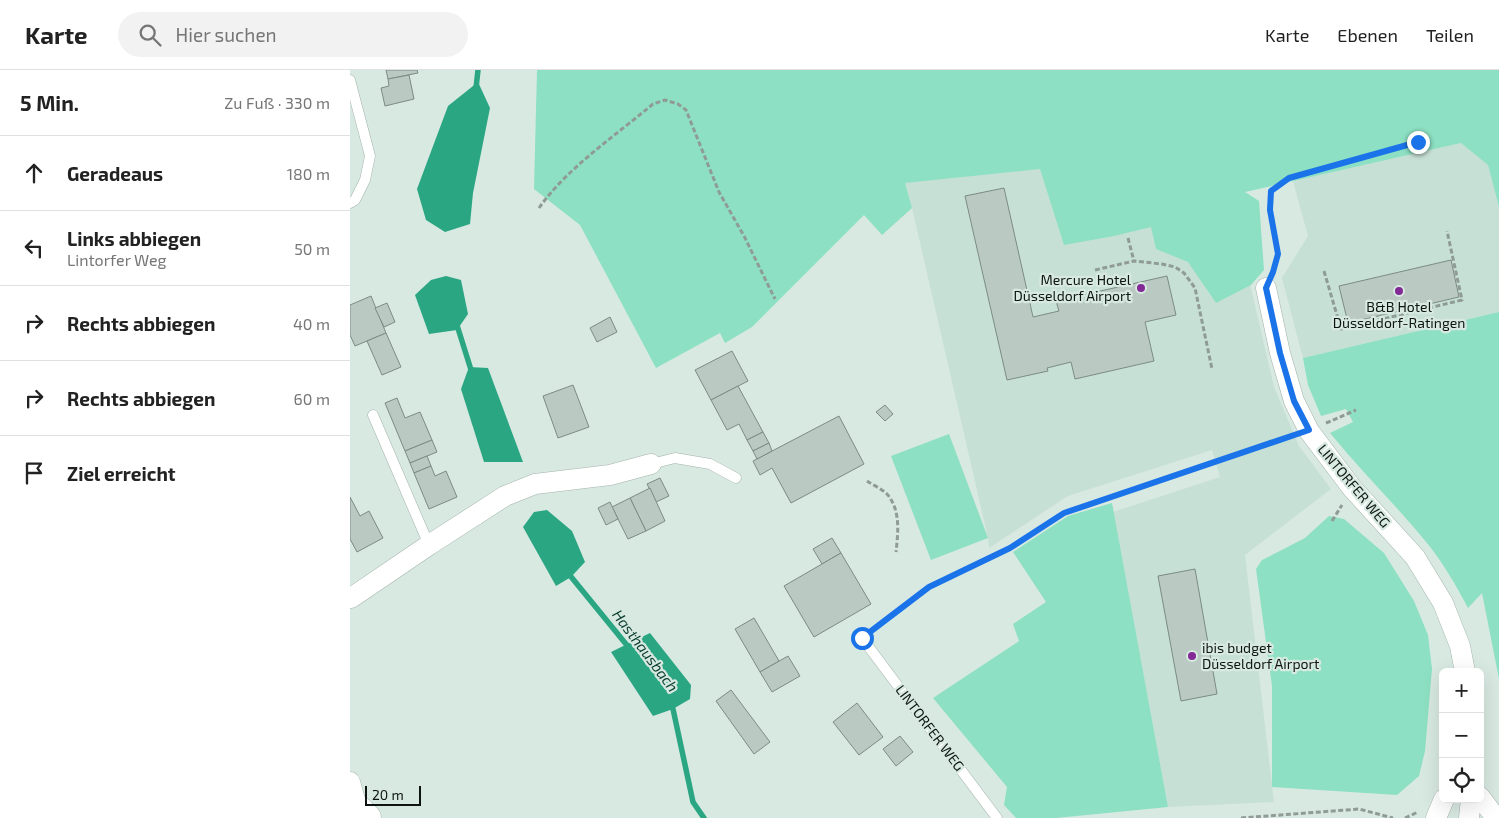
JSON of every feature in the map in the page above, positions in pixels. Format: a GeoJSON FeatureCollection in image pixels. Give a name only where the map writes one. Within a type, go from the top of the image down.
{"type":"FeatureCollection","features":[{"type":"Feature","properties":{"kind":"street","name":"LINTORFER WEG"},"geometry":{"type":"LineString","coordinates":[[1266,288],[1280,353],[1294,401],[1309,430],[1352,488],[1415,557],[1443,604],[1460,646],[1464,668]]}},
{"type":"Feature","properties":{"kind":"street"},"geometry":{"type":"LineString","coordinates":[[350,598],[505,496],[535,484],[610,475],[651,464]]}},
{"type":"Feature","properties":{"kind":"street"},"geometry":{"type":"LineString","coordinates":[[350,782],[362,815]]}},
{"type":"Feature","properties":{"kind":"street"},"geometry":{"type":"LineString","coordinates":[[1484,802],[1496,818]]}},
{"type":"Feature","properties":{"kind":"street"},"geometry":{"type":"LineString","coordinates":[[1436,818],[1442,803]]}},
{"type":"Feature","properties":{"kind":"street"},"geometry":{"type":"LineString","coordinates":[[1469,818],[1471,803]]}},
{"type":"Feature","properties":{"kind":"lane"},"geometry":{"type":"LineString","coordinates":[[350,80],[370,156],[365,180],[355,200],[350,203]]}},
{"type":"Feature","properties":{"kind":"lane"},"geometry":{"type":"LineString","coordinates":[[373,415],[429,545]]}},
{"type":"Feature","properties":{"kind":"lane"},"geometry":{"type":"LineString","coordinates":[[651,464],[676,458],[710,464],[736,478]]}},
{"type":"Feature","properties":{"kind":"lane","name":"LINTORFER WEG"},"geometry":{"type":"LineString","coordinates":[[862,638],[997,818]]}},
{"type":"Feature","properties":{"kind":"path"},"geometry":{"type":"LineString","coordinates":[[539,208],[564,178],[653,104],[665,100],[678,104],[686,110],[718,192],[748,244],[776,300]]}},
{"type":"Feature","properties":{"kind":"path"},"geometry":{"type":"LineString","coordinates":[[1266,288],[1278,254],[1270,210],[1271,191],[1289,178],[1418,142]]}},
{"type":"Feature","properties":{"kind":"path"},"geometry":{"type":"LineString","coordinates":[[1324,271],[1341,330],[1462,300],[1447,231]]}},
{"type":"Feature","properties":{"kind":"path"},"geometry":{"type":"LineString","coordinates":[[1128,238],[1134,262]]}},
{"type":"Feature","properties":{"kind":"path"},"geometry":{"type":"LineString","coordinates":[[1095,270],[1134,262],[1162,264],[1175,267],[1184,273],[1195,288],[1212,369]]}},
{"type":"Feature","properties":{"kind":"path"},"geometry":{"type":"LineString","coordinates":[[862,638],[929,587],[1010,548],[1064,513],[1309,430],[1356,410]]}},
{"type":"Feature","properties":{"kind":"path"},"geometry":{"type":"LineString","coordinates":[[867,481],[886,493],[894,504],[898,520],[896,552]]}},
{"type":"Feature","properties":{"kind":"path"},"geometry":{"type":"LineString","coordinates":[[1241,818],[1359,809],[1393,818]]}},
{"type":"Feature","properties":{"kind":"shaded area"},"geometry":{"type":"Polygon","coordinates":[[[537,70],[1499,70],[1499,207],[1488,165],[1461,143],[1245,192],[1259,201],[1264,270],[1251,285],[1216,303],[1188,262],[1156,249],[1151,227],[1064,245],[1040,169],[905,183],[912,208],[882,235],[864,215],[752,327],[725,343],[720,333],[656,368],[580,225],[534,189],[537,70]]]}},
{"type":"Feature","properties":{"kind":"shaded area"},"geometry":{"type":"Polygon","coordinates":[[[1206,95],[1274,387],[1299,446],[1331,489],[1245,555],[1274,802],[1168,807],[1113,512],[1220,477],[1212,450],[1068,496],[989,548],[912,208],[899,164],[1206,95]]]}},
{"type":"Feature","properties":{"kind":"shaded area"},"geometry":{"type":"Polygon","coordinates":[[[1461,143],[1488,165],[1499,207],[1499,312],[1303,358],[1282,278],[1308,236],[1293,181],[1461,143]]]}},
{"type":"Feature","properties":{"kind":"shaded area"},"geometry":{"type":"Polygon","coordinates":[[[1499,312],[1499,679],[1482,593],[1468,608],[1449,574],[1427,543],[1330,433],[1353,422],[1346,409],[1321,416],[1308,385],[1303,358],[1499,312]]]}},
{"type":"Feature","properties":{"kind":"shaded area"},"geometry":{"type":"Polygon","coordinates":[[[949,434],[988,538],[931,560],[891,456],[949,434]]]}},
{"type":"Feature","properties":{"kind":"shaded area"},"geometry":{"type":"Polygon","coordinates":[[[1112,503],[1168,807],[1056,818],[1016,818],[1004,805],[1007,787],[933,698],[1019,641],[1013,624],[1046,602],[1013,552],[1068,516],[1112,503]]]}},
{"type":"Feature","properties":{"kind":"shaded area"},"geometry":{"type":"Polygon","coordinates":[[[1329,516],[1344,519],[1384,553],[1414,601],[1428,635],[1432,669],[1425,751],[1419,776],[1397,795],[1272,787],[1272,686],[1256,569],[1262,560],[1305,538],[1329,516]]]}},
{"type":"Feature","properties":{"kind":"water"},"geometry":{"type":"Polygon","coordinates":[[[478,82],[490,108],[473,193],[470,224],[445,232],[426,220],[417,189],[448,106],[478,82]]]}},
{"type":"Feature","properties":{"kind":"water"},"geometry":{"type":"Polygon","coordinates":[[[446,276],[461,280],[468,314],[457,330],[429,334],[415,295],[431,280],[446,276]]]}},
{"type":"Feature","properties":{"kind":"water"},"geometry":{"type":"Polygon","coordinates":[[[469,367],[488,368],[523,462],[484,462],[461,389],[469,367]]]}},
{"type":"Feature","properties":{"kind":"water"},"geometry":{"type":"Polygon","coordinates":[[[547,510],[572,531],[585,562],[571,577],[556,586],[523,527],[534,512],[547,510]]]}},
{"type":"Feature","properties":{"kind":"water"},"geometry":{"type":"Polygon","coordinates":[[[650,633],[691,685],[690,699],[673,709],[653,716],[611,652],[650,633]]]}},
{"type":"Feature","properties":{"kind":"building"},"geometry":{"type":"Polygon","coordinates":[[[386,70],[417,70],[418,73],[388,79],[386,70]]]}},
{"type":"Feature","properties":{"kind":"building"},"geometry":{"type":"Polygon","coordinates":[[[409,75],[414,99],[385,106],[381,88],[389,86],[388,79],[409,75]]]}},
{"type":"Feature","properties":{"kind":"building","name":"Mercure Hotel Düsseldorf Airport"},"geometry":{"type":"Polygon","coordinates":[[[1004,188],[1033,317],[1059,311],[1056,301],[1167,276],[1176,315],[1145,322],[1154,361],[1075,379],[1071,362],[1047,368],[1048,371],[1007,380],[965,196],[1004,188]]]}},
{"type":"Feature","properties":{"kind":"building","name":"B&B Hotel Düsseldorf-Ratingen"},"geometry":{"type":"Polygon","coordinates":[[[1451,260],[1459,297],[1348,323],[1339,286],[1451,260]]]}},
{"type":"Feature","properties":{"kind":"building"},"geometry":{"type":"Polygon","coordinates":[[[371,296],[386,333],[355,346],[350,335],[350,305],[371,296]]]}},
{"type":"Feature","properties":{"kind":"building"},"geometry":{"type":"Polygon","coordinates":[[[387,303],[395,322],[384,327],[375,308],[387,303]]]}},
{"type":"Feature","properties":{"kind":"building"},"geometry":{"type":"Polygon","coordinates":[[[610,317],[617,332],[597,342],[590,328],[610,317]]]}},
{"type":"Feature","properties":{"kind":"building"},"geometry":{"type":"Polygon","coordinates":[[[386,333],[401,367],[382,375],[367,341],[386,333]]]}},
{"type":"Feature","properties":{"kind":"building"},"geometry":{"type":"Polygon","coordinates":[[[732,351],[748,381],[711,400],[695,370],[732,351]]]}},
{"type":"Feature","properties":{"kind":"building"},"geometry":{"type":"Polygon","coordinates":[[[573,385],[589,427],[558,438],[543,396],[573,385]]]}},
{"type":"Feature","properties":{"kind":"building"},"geometry":{"type":"Polygon","coordinates":[[[738,386],[763,432],[747,440],[739,424],[727,430],[711,400],[738,386]]]}},
{"type":"Feature","properties":{"kind":"building"},"geometry":{"type":"Polygon","coordinates":[[[397,398],[405,418],[420,412],[432,440],[405,451],[385,403],[397,398]]]}},
{"type":"Feature","properties":{"kind":"building"},"geometry":{"type":"Polygon","coordinates":[[[885,405],[893,414],[885,421],[876,412],[885,405]]]}},
{"type":"Feature","properties":{"kind":"building"},"geometry":{"type":"Polygon","coordinates":[[[839,416],[864,464],[791,503],[772,468],[760,475],[753,461],[839,416]]]}},
{"type":"Feature","properties":{"kind":"building"},"geometry":{"type":"Polygon","coordinates":[[[763,432],[769,443],[753,451],[747,440],[763,432]]]}},
{"type":"Feature","properties":{"kind":"building"},"geometry":{"type":"Polygon","coordinates":[[[432,440],[437,452],[410,463],[405,451],[432,440]]]}},
{"type":"Feature","properties":{"kind":"building"},"geometry":{"type":"Polygon","coordinates":[[[769,443],[772,451],[757,459],[753,451],[769,443]]]}},
{"type":"Feature","properties":{"kind":"building"},"geometry":{"type":"Polygon","coordinates":[[[427,456],[431,466],[414,473],[410,463],[427,456]]]}},
{"type":"Feature","properties":{"kind":"building"},"geometry":{"type":"Polygon","coordinates":[[[431,466],[435,476],[446,471],[457,497],[429,509],[414,473],[431,466]]]}},
{"type":"Feature","properties":{"kind":"building"},"geometry":{"type":"Polygon","coordinates":[[[660,478],[669,496],[656,502],[647,484],[660,478]]]}},
{"type":"Feature","properties":{"kind":"building"},"geometry":{"type":"Polygon","coordinates":[[[650,488],[665,521],[646,531],[630,498],[650,488]]]}},
{"type":"Feature","properties":{"kind":"building"},"geometry":{"type":"Polygon","coordinates":[[[350,497],[360,516],[369,511],[383,538],[357,552],[350,539],[350,497]]]}},
{"type":"Feature","properties":{"kind":"building"},"geometry":{"type":"Polygon","coordinates":[[[630,498],[646,531],[628,539],[612,507],[630,498]]]}},
{"type":"Feature","properties":{"kind":"building"},"geometry":{"type":"Polygon","coordinates":[[[610,502],[618,519],[606,525],[598,508],[610,502]]]}},
{"type":"Feature","properties":{"kind":"building"},"geometry":{"type":"Polygon","coordinates":[[[832,538],[841,553],[822,564],[813,549],[832,538]]]}},
{"type":"Feature","properties":{"kind":"building"},"geometry":{"type":"Polygon","coordinates":[[[841,553],[871,604],[814,637],[784,586],[841,553]]]}},
{"type":"Feature","properties":{"kind":"building","name":"ibis budget Düsseldorf Airport"},"geometry":{"type":"Polygon","coordinates":[[[1195,569],[1217,694],[1181,701],[1158,576],[1195,569]]]}},
{"type":"Feature","properties":{"kind":"building"},"geometry":{"type":"Polygon","coordinates":[[[754,618],[779,661],[760,672],[735,629],[754,618]]]}},
{"type":"Feature","properties":{"kind":"building"},"geometry":{"type":"Polygon","coordinates":[[[788,656],[800,676],[772,692],[760,672],[788,656]]]}},
{"type":"Feature","properties":{"kind":"building"},"geometry":{"type":"Polygon","coordinates":[[[731,690],[770,742],[754,754],[716,701],[731,690]]]}},
{"type":"Feature","properties":{"kind":"building"},"geometry":{"type":"Polygon","coordinates":[[[857,703],[883,737],[859,755],[833,722],[857,703]]]}},
{"type":"Feature","properties":{"kind":"building"},"geometry":{"type":"Polygon","coordinates":[[[900,736],[913,752],[896,766],[883,749],[900,736]]]}},
{"type":"Feature","properties":{"kind":"waterway","name":"Hasthausbach"},"geometry":{"type":"LineString","coordinates":[[476,88],[478,70]]}},
{"type":"Feature","properties":{"kind":"waterway","name":"Hasthausbach"},"geometry":{"type":"LineString","coordinates":[[456,322],[472,373]]}},
{"type":"Feature","properties":{"kind":"waterway","name":"Hasthausbach"},"geometry":{"type":"LineString","coordinates":[[568,573],[630,649]]}},
{"type":"Feature","properties":{"kind":"waterway","name":"Hasthausbach"},"geometry":{"type":"LineString","coordinates":[[668,703],[673,709],[693,802],[704,818]]}},
{"type":"Feature","properties":{"kind":"place","name":"Mercure Hotel Düsseldorf Airport"},"geometry":{"type":"Point","coordinates":[1141,288]}},
{"type":"Feature","properties":{"kind":"place","name":"B&B Hotel Düsseldorf-Ratingen"},"geometry":{"type":"Point","coordinates":[1399,291]}},
{"type":"Feature","properties":{"kind":"place","name":"ibis budget Düsseldorf Airport"},"geometry":{"type":"Point","coordinates":[1192,656]}},
{"type":"Feature","properties":{"kind":"route"},"geometry":{"type":"LineString","coordinates":[[862,638],[929,587],[1010,548],[1064,513],[1309,430],[1294,401],[1280,353],[1266,288],[1278,254],[1270,210],[1271,191],[1289,178],[1418,142]]}}]}
